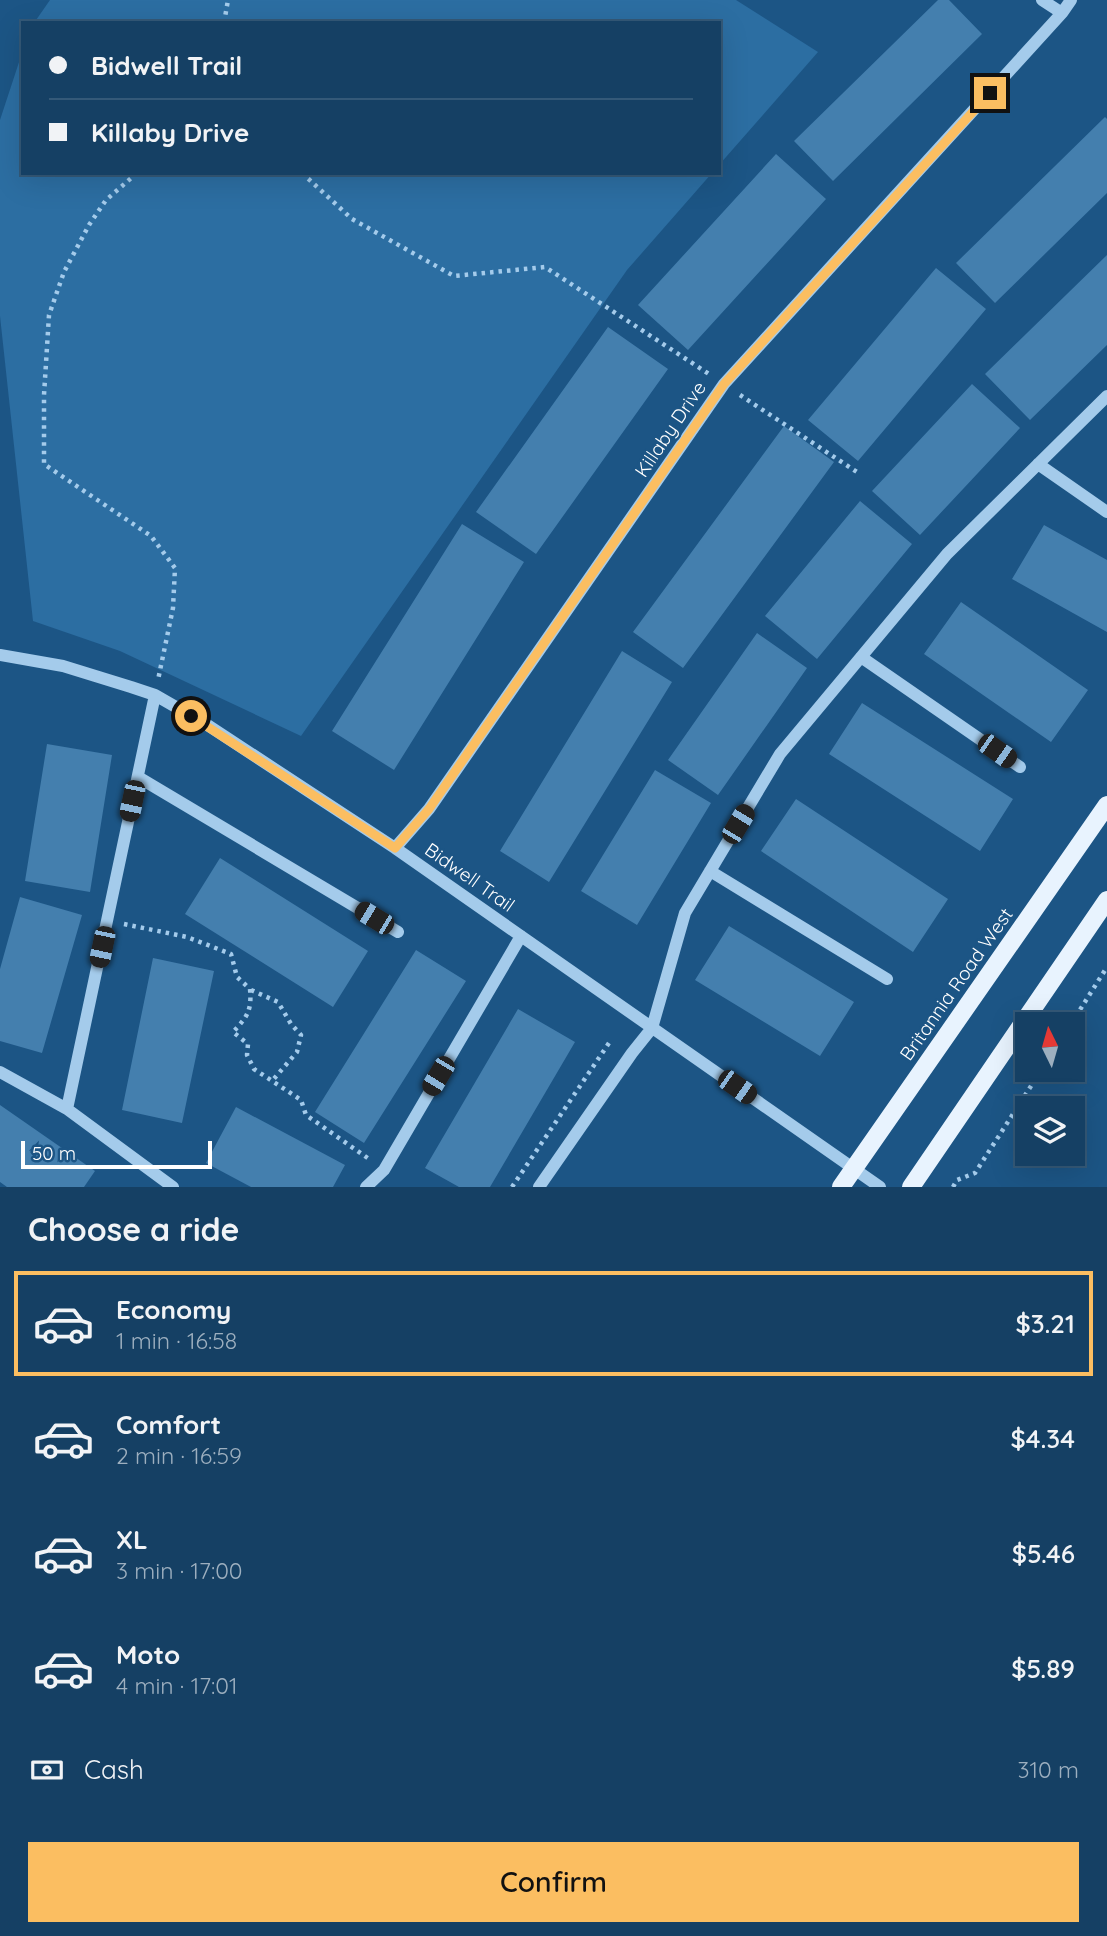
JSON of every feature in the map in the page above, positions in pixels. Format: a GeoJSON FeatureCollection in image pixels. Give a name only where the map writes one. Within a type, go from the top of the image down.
{"type":"FeatureCollection","features":[{"type":"Feature","properties":{"kind":"main road","name":"Britannia Road West"},"geometry":{"type":"LineString","coordinates":[[841,1187],[1107,805]]}},
{"type":"Feature","properties":{"kind":"main road"},"geometry":{"type":"LineString","coordinates":[[911,1187],[1107,900]]}},
{"type":"Feature","properties":{"kind":"street"},"geometry":{"type":"LineString","coordinates":[[1042,0],[1062,13]]}},
{"type":"Feature","properties":{"kind":"street","name":"Killaby Drive"},"geometry":{"type":"LineString","coordinates":[[395,848],[429,809],[724,384],[1071,0]]}},
{"type":"Feature","properties":{"kind":"street"},"geometry":{"type":"LineString","coordinates":[[539,1187],[652,1028],[685,913],[780,754],[947,554],[1107,396]]}},
{"type":"Feature","properties":{"kind":"street"},"geometry":{"type":"LineString","coordinates":[[1038,464],[1107,512]]}},
{"type":"Feature","properties":{"kind":"street","name":"Bidwell Trail"},"geometry":{"type":"LineString","coordinates":[[0,656],[63,666],[155,695],[209,726],[395,848],[880,1187]]}},
{"type":"Feature","properties":{"kind":"street"},"geometry":{"type":"LineString","coordinates":[[861,657],[1020,766]]}},
{"type":"Feature","properties":{"kind":"street"},"geometry":{"type":"LineString","coordinates":[[68,1109],[155,695]]}},
{"type":"Feature","properties":{"kind":"street"},"geometry":{"type":"LineString","coordinates":[[138,777],[398,932]]}},
{"type":"Feature","properties":{"kind":"street"},"geometry":{"type":"LineString","coordinates":[[710,871],[887,979]]}},
{"type":"Feature","properties":{"kind":"street"},"geometry":{"type":"LineString","coordinates":[[366,1187],[383,1170],[521,936]]}},
{"type":"Feature","properties":{"kind":"street"},"geometry":{"type":"LineString","coordinates":[[0,1072],[68,1109],[173,1187]]}},
{"type":"Feature","properties":{"kind":"path"},"geometry":{"type":"LineString","coordinates":[[224,21],[228,0]]}},
{"type":"Feature","properties":{"kind":"path"},"geometry":{"type":"LineString","coordinates":[[135,175],[106,200],[89,225],[64,272],[49,315],[44,395],[44,464],[151,536],[175,568],[173,608],[155,695]]}},
{"type":"Feature","properties":{"kind":"path"},"geometry":{"type":"LineString","coordinates":[[304,175],[352,219],[454,276],[545,267],[860,474]]}},
{"type":"Feature","properties":{"kind":"path"},"geometry":{"type":"LineString","coordinates":[[107,920],[187,937],[231,954],[237,977],[250,989],[278,1002],[301,1035],[297,1052],[272,1081]]}},
{"type":"Feature","properties":{"kind":"path"},"geometry":{"type":"LineString","coordinates":[[1079,1012],[1107,967]]}},
{"type":"Feature","properties":{"kind":"path"},"geometry":{"type":"LineString","coordinates":[[250,989],[248,1017],[233,1032],[248,1044],[247,1055],[254,1069],[301,1100],[306,1115],[383,1170]]}},
{"type":"Feature","properties":{"kind":"path"},"geometry":{"type":"LineString","coordinates":[[512,1187],[611,1040]]}},
{"type":"Feature","properties":{"kind":"path"},"geometry":{"type":"LineString","coordinates":[[953,1187],[957,1180],[975,1173],[1034,1082]]}},
{"type":"Feature","properties":{"kind":"shaded area"},"geometry":{"type":"Polygon","coordinates":[[[50,0],[736,0],[818,52],[721,163],[721,21],[35,21],[50,0]]]}},
{"type":"Feature","properties":{"kind":"shaded area"},"geometry":{"type":"Polygon","coordinates":[[[21,56],[21,175],[710,175],[627,270],[301,736],[120,651],[33,621],[0,316],[0,120],[21,56]]]}},
{"type":"Feature","properties":{"kind":"building"},"geometry":{"type":"Polygon","coordinates":[[[938,0],[949,0],[982,34],[833,181],[794,141],[938,0]]]}},
{"type":"Feature","properties":{"kind":"building"},"geometry":{"type":"Polygon","coordinates":[[[1105,117],[1107,193],[995,303],[956,263],[1105,117]]]}},
{"type":"Feature","properties":{"kind":"building"},"geometry":{"type":"Polygon","coordinates":[[[776,154],[826,199],[688,350],[638,305],[776,154]]]}},
{"type":"Feature","properties":{"kind":"building"},"geometry":{"type":"Polygon","coordinates":[[[1107,255],[1107,345],[1030,420],[985,374],[1107,255]]]}},
{"type":"Feature","properties":{"kind":"building"},"geometry":{"type":"Polygon","coordinates":[[[936,268],[986,309],[858,461],[808,420],[936,268]]]}},
{"type":"Feature","properties":{"kind":"building"},"geometry":{"type":"Polygon","coordinates":[[[608,327],[668,369],[536,554],[476,512],[608,327]]]}},
{"type":"Feature","properties":{"kind":"building"},"geometry":{"type":"Polygon","coordinates":[[[972,384],[1020,428],[920,535],[872,491],[972,384]]]}},
{"type":"Feature","properties":{"kind":"building"},"geometry":{"type":"Polygon","coordinates":[[[784,426],[834,462],[683,668],[633,632],[784,426]]]}},
{"type":"Feature","properties":{"kind":"building"},"geometry":{"type":"Polygon","coordinates":[[[860,501],[912,544],[817,659],[765,616],[860,501]]]}},
{"type":"Feature","properties":{"kind":"building"},"geometry":{"type":"Polygon","coordinates":[[[462,524],[524,562],[394,770],[332,731],[462,524]]]}},
{"type":"Feature","properties":{"kind":"building"},"geometry":{"type":"Polygon","coordinates":[[[1044,525],[1107,560],[1107,632],[1012,579],[1044,525]]]}},
{"type":"Feature","properties":{"kind":"building"},"geometry":{"type":"Polygon","coordinates":[[[961,602],[1088,690],[1051,742],[924,654],[961,602]]]}},
{"type":"Feature","properties":{"kind":"building"},"geometry":{"type":"Polygon","coordinates":[[[757,633],[807,668],[718,795],[668,760],[757,633]]]}},
{"type":"Feature","properties":{"kind":"building"},"geometry":{"type":"Polygon","coordinates":[[[622,651],[672,682],[549,882],[500,851],[622,651]]]}},
{"type":"Feature","properties":{"kind":"building"},"geometry":{"type":"Polygon","coordinates":[[[862,703],[1013,799],[980,851],[829,754],[862,703]]]}},
{"type":"Feature","properties":{"kind":"building"},"geometry":{"type":"Polygon","coordinates":[[[47,744],[112,755],[90,892],[25,881],[47,744]]]}},
{"type":"Feature","properties":{"kind":"building"},"geometry":{"type":"Polygon","coordinates":[[[655,770],[711,803],[637,925],[581,891],[655,770]]]}},
{"type":"Feature","properties":{"kind":"building"},"geometry":{"type":"Polygon","coordinates":[[[796,799],[948,899],[913,952],[761,851],[796,799]]]}},
{"type":"Feature","properties":{"kind":"building"},"geometry":{"type":"Polygon","coordinates":[[[220,858],[368,951],[333,1007],[185,914],[220,858]]]}},
{"type":"Feature","properties":{"kind":"building"},"geometry":{"type":"Polygon","coordinates":[[[20,897],[82,915],[42,1053],[0,1041],[0,969],[20,897]]]}},
{"type":"Feature","properties":{"kind":"building"},"geometry":{"type":"Polygon","coordinates":[[[729,926],[854,1002],[820,1056],[695,980],[729,926]]]}},
{"type":"Feature","properties":{"kind":"building"},"geometry":{"type":"Polygon","coordinates":[[[416,950],[466,981],[364,1143],[315,1112],[416,950]]]}},
{"type":"Feature","properties":{"kind":"building"},"geometry":{"type":"Polygon","coordinates":[[[153,958],[214,971],[182,1123],[122,1110],[153,958]]]}},
{"type":"Feature","properties":{"kind":"building"},"geometry":{"type":"Polygon","coordinates":[[[518,1009],[575,1042],[490,1187],[459,1187],[425,1168],[518,1009]]]}},
{"type":"Feature","properties":{"kind":"building"},"geometry":{"type":"Polygon","coordinates":[[[0,1105],[95,1171],[84,1187],[7,1187],[0,1182],[0,1105]]]}},
{"type":"Feature","properties":{"kind":"building"},"geometry":{"type":"Polygon","coordinates":[[[236,1107],[345,1165],[333,1187],[251,1187],[206,1163],[236,1107]]]}},
{"type":"Feature","properties":{"kind":"route"},"geometry":{"type":"LineString","coordinates":[[191,716],[395,848],[429,809],[724,384],[990,93]]}}]}
